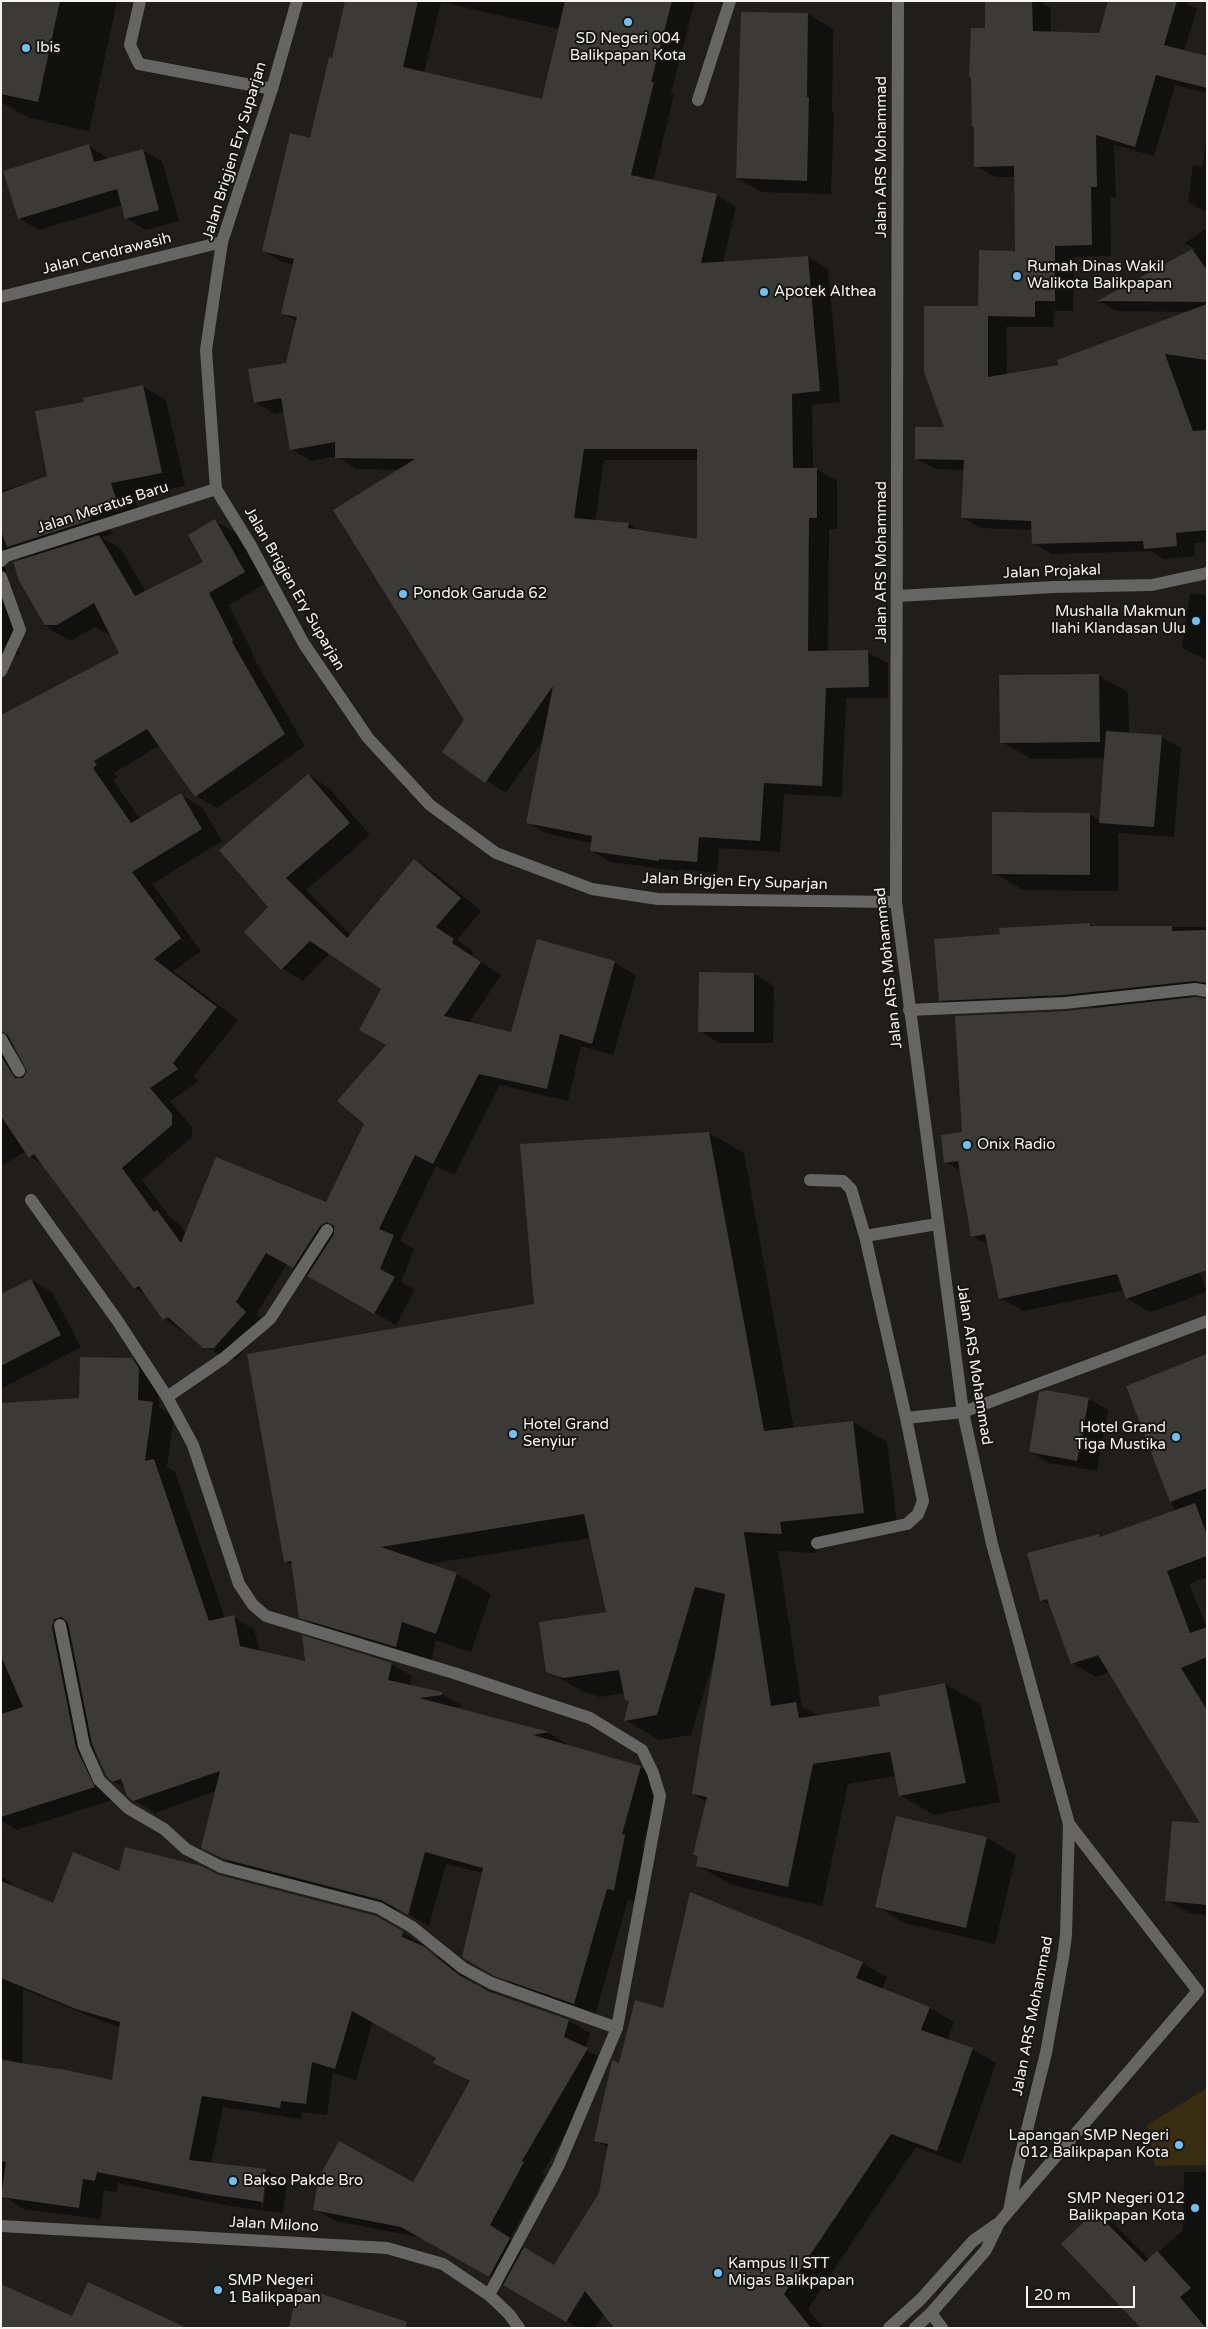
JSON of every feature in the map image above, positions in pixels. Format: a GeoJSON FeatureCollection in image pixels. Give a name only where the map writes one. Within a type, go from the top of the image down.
{"type":"FeatureCollection","features":[{"type":"Feature","properties":{"kind":"street"},"geometry":{"type":"LineString","coordinates":[[140,1],[130,45],[139,64],[272,89]]}},
{"type":"Feature","properties":{"kind":"street","name":"Jalan Brigjen Ery Suparjan"},"geometry":{"type":"LineString","coordinates":[[298,1],[272,89],[222,242],[206,350],[216,489],[251,546],[304,644],[368,738],[430,805],[496,853],[592,889],[658,899],[896,902]]}},
{"type":"Feature","properties":{"kind":"street"},"geometry":{"type":"LineString","coordinates":[[698,100],[730,1]]}},
{"type":"Feature","properties":{"kind":"street","name":"Jalan ARS Mohammad"},"geometry":{"type":"LineString","coordinates":[[898,1],[896,902],[936,1224],[963,1412],[992,1544],[1069,1824],[1066,1935],[1063,1958],[1046,2053],[1009,2210]]}},
{"type":"Feature","properties":{"kind":"street","name":"Jalan Cendrawasih"},"geometry":{"type":"LineString","coordinates":[[1,297],[222,242]]}},
{"type":"Feature","properties":{"kind":"street","name":"Jalan Meratus Baru"},"geometry":{"type":"LineString","coordinates":[[1,561],[6,556],[216,489]]}},
{"type":"Feature","properties":{"kind":"street","name":"Jalan Projakal"},"geometry":{"type":"LineString","coordinates":[[898,596],[1054,587],[1152,585],[1207,573]]}},
{"type":"Feature","properties":{"kind":"street"},"geometry":{"type":"LineString","coordinates":[[1,577],[20,630],[1,671]]}},
{"type":"Feature","properties":{"kind":"street"},"geometry":{"type":"LineString","coordinates":[[910,1010],[1065,1003],[1195,989],[1207,991]]}},
{"type":"Feature","properties":{"kind":"street"},"geometry":{"type":"LineString","coordinates":[[1,1038],[19,1070]]}},
{"type":"Feature","properties":{"kind":"street"},"geometry":{"type":"LineString","coordinates":[[810,1180],[843,1181],[852,1189],[866,1236],[924,1501],[918,1514],[908,1524],[817,1543]]}},
{"type":"Feature","properties":{"kind":"street"},"geometry":{"type":"LineString","coordinates":[[32,1200],[117,1320],[167,1397],[193,1445],[239,1584],[253,1605],[266,1616],[457,1674],[590,1718],[642,1750],[653,1773],[660,1796],[618,2028],[558,2167],[489,2294]]}},
{"type":"Feature","properties":{"kind":"street"},"geometry":{"type":"LineString","coordinates":[[866,1236],[936,1224]]}},
{"type":"Feature","properties":{"kind":"street"},"geometry":{"type":"LineString","coordinates":[[167,1397],[224,1358],[270,1319],[327,1230]]}},
{"type":"Feature","properties":{"kind":"street"},"geometry":{"type":"LineString","coordinates":[[906,1418],[963,1412],[1207,1321]]}},
{"type":"Feature","properties":{"kind":"street"},"geometry":{"type":"LineString","coordinates":[[60,1625],[84,1746],[99,1780],[128,1808],[164,1829],[186,1849],[221,1867],[379,1908],[412,1927],[463,1968],[491,1983],[618,2028]]}},
{"type":"Feature","properties":{"kind":"street","name":"Jalan ARS Mohammad"},"geometry":{"type":"LineString","coordinates":[[1069,1824],[1202,1991]]}},
{"type":"Feature","properties":{"kind":"street"},"geometry":{"type":"LineString","coordinates":[[915,2328],[932,2313],[986,2250],[999,2223],[1009,2210],[1202,1991]]}},
{"type":"Feature","properties":{"kind":"street"},"geometry":{"type":"LineString","coordinates":[[889,2328],[921,2299],[974,2241],[999,2223]]}},
{"type":"Feature","properties":{"kind":"street","name":"Jalan Milono"},"geometry":{"type":"LineString","coordinates":[[1,2226],[387,2248],[443,2264],[489,2294],[509,2314],[519,2328]]}},
{"type":"Feature","properties":{"kind":"street"},"geometry":{"type":"LineString","coordinates":[[932,2313],[942,2328]]}},
{"type":"Feature","properties":{"kind":"shaded area","name":"Lapangan SMP Negeri 012 Balikpapan Kota"},"geometry":{"type":"Polygon","coordinates":[[[1207,2088],[1207,2165],[1155,2166],[1147,2125],[1207,2088]]]}},
{"type":"Feature","properties":{"kind":"building","name":"Ibis"},"geometry":{"type":"Polygon","coordinates":[[[1,1],[60,1],[38,102],[1,94],[1,1]]]}},
{"type":"Feature","properties":{"kind":"building"},"geometry":{"type":"Polygon","coordinates":[[[345,1],[418,1],[403,67],[542,99],[565,1],[672,1],[651,82],[654,82],[631,175],[717,194],[701,263],[808,256],[820,391],[792,394],[793,468],[817,468],[817,518],[809,518],[808,651],[868,650],[869,687],[826,688],[822,786],[764,783],[760,841],[699,837],[697,862],[659,859],[659,861],[590,851],[592,836],[526,823],[553,686],[485,783],[442,752],[464,720],[333,510],[415,459],[335,458],[335,442],[290,450],[281,398],[254,403],[248,369],[286,363],[297,317],[281,314],[294,259],[262,251],[290,133],[310,138],[329,57],[332,58],[345,1]],[[584,449],[574,518],[629,523],[628,528],[697,539],[697,449],[584,449]]]}},
{"type":"Feature","properties":{"kind":"building"},"geometry":{"type":"Polygon","coordinates":[[[985,1],[1032,1],[1033,31],[1099,33],[1108,1],[1177,1],[1164,45],[1207,56],[1207,88],[1156,75],[1135,147],[1096,135],[1097,187],[1091,187],[1092,245],[1055,246],[1055,301],[1035,301],[1035,317],[988,316],[988,377],[1059,365],[1057,360],[1207,304],[1207,360],[1165,354],[1193,431],[1207,430],[1207,530],[1176,533],[1177,546],[1144,549],[1143,541],[1032,544],[1031,521],[961,518],[964,460],[915,459],[915,427],[944,427],[924,372],[924,306],[978,306],[979,250],[1015,251],[1014,166],[974,167],[974,127],[972,127],[971,77],[969,77],[971,28],[985,28],[985,1]]]}},
{"type":"Feature","properties":{"kind":"building"},"geometry":{"type":"Polygon","coordinates":[[[741,12],[808,13],[807,181],[736,178],[741,12]]]}},
{"type":"Feature","properties":{"kind":"building"},"geometry":{"type":"Polygon","coordinates":[[[89,144],[94,162],[143,149],[159,210],[125,219],[117,189],[18,219],[3,171],[89,144]]]}},
{"type":"Feature","properties":{"kind":"building"},"geometry":{"type":"Polygon","coordinates":[[[1192,249],[1207,270],[1207,302],[1097,301],[1192,249]]]}},
{"type":"Feature","properties":{"kind":"building"},"geometry":{"type":"Polygon","coordinates":[[[143,385],[162,473],[111,483],[117,502],[86,512],[91,520],[7,547],[1,531],[1,493],[47,476],[35,411],[84,402],[83,398],[143,385]]]}},
{"type":"Feature","properties":{"kind":"building"},"geometry":{"type":"Polygon","coordinates":[[[215,519],[245,572],[209,593],[233,640],[232,642],[285,734],[195,797],[147,729],[94,761],[97,765],[93,768],[131,823],[181,793],[202,829],[132,872],[181,938],[154,959],[217,1007],[173,1063],[178,1069],[150,1088],[172,1114],[172,1125],[122,1168],[154,1212],[157,1210],[181,1243],[216,1157],[326,1202],[364,1124],[337,1101],[386,1045],[359,1030],[381,989],[310,941],[281,970],[244,932],[268,907],[219,850],[308,774],[350,823],[286,878],[347,938],[414,859],[461,898],[436,927],[454,939],[452,943],[481,962],[444,1016],[511,1032],[537,939],[615,961],[592,1044],[560,1034],[547,1089],[479,1074],[433,1164],[415,1155],[379,1229],[394,1235],[380,1269],[395,1277],[374,1314],[307,1276],[334,1234],[334,1226],[327,1222],[320,1226],[293,1268],[266,1253],[236,1302],[246,1312],[214,1348],[203,1348],[168,1317],[163,1320],[139,1286],[134,1289],[34,1154],[29,1158],[1,1116],[1,1056],[15,1078],[23,1078],[27,1071],[8,1035],[1,1031],[1,715],[119,653],[94,603],[57,625],[45,625],[19,581],[13,562],[99,535],[135,596],[203,562],[188,535],[215,519]]]}},
{"type":"Feature","properties":{"kind":"building"},"geometry":{"type":"Polygon","coordinates":[[[1099,674],[1100,742],[1000,743],[999,675],[1099,674]]]}},
{"type":"Feature","properties":{"kind":"building"},"geometry":{"type":"Polygon","coordinates":[[[1106,731],[1162,735],[1154,827],[1099,823],[1106,731]]]}},
{"type":"Feature","properties":{"kind":"building"},"geometry":{"type":"Polygon","coordinates":[[[992,812],[1090,813],[1090,875],[992,874],[992,812]]]}},
{"type":"Feature","properties":{"kind":"building"},"geometry":{"type":"Polygon","coordinates":[[[1090,923],[1090,926],[1172,926],[1172,931],[1207,930],[1207,983],[1194,981],[1064,995],[939,1001],[934,939],[1000,934],[999,928],[1090,923]]]}},
{"type":"Feature","properties":{"kind":"building"},"geometry":{"type":"Polygon","coordinates":[[[699,972],[754,973],[754,1032],[698,1032],[699,972]]]}},
{"type":"Feature","properties":{"kind":"building"},"geometry":{"type":"Polygon","coordinates":[[[1195,997],[1207,999],[1207,1270],[1126,1299],[1117,1274],[999,1299],[985,1234],[971,1237],[958,1161],[944,1163],[941,1135],[962,1132],[955,1016],[1066,1011],[1195,997]]]}},
{"type":"Feature","properties":{"kind":"building","name":"Hotel Grand Senyiur"},"geometry":{"type":"Polygon","coordinates":[[[709,1132],[764,1431],[853,1421],[864,1513],[780,1522],[782,1534],[744,1532],[771,1706],[796,1702],[799,1718],[880,1706],[878,1696],[945,1683],[966,1783],[899,1796],[890,1752],[813,1764],[788,1887],[696,1866],[698,1856],[693,1855],[707,1797],[692,1794],[725,1594],[695,1587],[657,1715],[624,1721],[629,1701],[625,1700],[619,1670],[563,1678],[546,1672],[539,1622],[606,1612],[584,1514],[381,1547],[457,1573],[436,1634],[402,1622],[396,1647],[299,1618],[291,1561],[284,1562],[247,1354],[534,1304],[520,1144],[709,1132]]]}},
{"type":"Feature","properties":{"kind":"building"},"geometry":{"type":"Polygon","coordinates":[[[31,1279],[61,1335],[1,1366],[1,1294],[31,1279]]]}},
{"type":"Feature","properties":{"kind":"building","name":"Hotel Grand Tiga Mustika"},"geometry":{"type":"Polygon","coordinates":[[[1207,1354],[1207,1488],[1170,1502],[1126,1386],[1207,1354]]]}},
{"type":"Feature","properties":{"kind":"building"},"geometry":{"type":"Polygon","coordinates":[[[80,1357],[132,1358],[139,1368],[138,1400],[153,1402],[145,1461],[154,1459],[209,1621],[234,1615],[240,1646],[305,1661],[302,1635],[392,1663],[388,1680],[442,1692],[442,1695],[419,1698],[549,1732],[533,1735],[641,1766],[622,1834],[625,1835],[614,1890],[607,1889],[574,2004],[494,1976],[462,1957],[483,1868],[425,1852],[408,1915],[381,1900],[224,1859],[201,1848],[220,1771],[133,1801],[127,1796],[121,1779],[112,1782],[106,1775],[92,1744],[68,1623],[62,1617],[54,1619],[52,1627],[76,1748],[95,1787],[1,1817],[1,1714],[23,1707],[1,1656],[1,1403],[79,1398],[80,1357]]]}},
{"type":"Feature","properties":{"kind":"building"},"geometry":{"type":"Polygon","coordinates":[[[1046,1390],[1089,1398],[1077,1461],[1029,1452],[1039,1392],[1046,1390]]]}},
{"type":"Feature","properties":{"kind":"building"},"geometry":{"type":"Polygon","coordinates":[[[1195,1503],[1207,1535],[1207,1556],[1167,1571],[1190,1633],[1207,1627],[1207,1657],[1181,1668],[1207,1710],[1207,1905],[1165,1901],[1172,1821],[1200,1823],[1098,1655],[1071,1664],[1047,1599],[1040,1601],[1027,1553],[1099,1534],[1100,1537],[1195,1503]]]}},
{"type":"Feature","properties":{"kind":"building"},"geometry":{"type":"Polygon","coordinates":[[[896,1816],[987,1837],[966,1928],[875,1907],[896,1816]]]}},
{"type":"Feature","properties":{"kind":"building"},"geometry":{"type":"Polygon","coordinates":[[[125,1847],[197,1864],[219,1875],[376,1916],[403,1931],[402,1937],[423,1946],[459,1975],[488,1991],[569,2020],[564,2037],[588,2048],[522,2161],[524,2162],[490,2225],[510,2238],[489,2277],[401,2227],[313,2210],[319,2177],[339,2141],[413,2182],[470,2081],[433,2063],[436,2058],[352,2011],[335,2069],[312,2062],[306,2104],[281,2101],[280,2108],[202,2096],[189,2160],[266,2169],[263,2202],[208,2194],[97,2172],[95,2181],[83,2179],[79,2208],[1,2197],[6,2162],[1,2161],[1,2060],[66,2070],[112,2080],[120,2022],[76,2009],[1,1978],[1,1881],[53,1903],[73,1852],[119,1871],[125,1847]]]}},
{"type":"Feature","properties":{"kind":"building"},"geometry":{"type":"Polygon","coordinates":[[[690,1892],[863,1962],[856,1978],[930,2007],[921,2030],[973,2048],[937,2151],[891,2134],[784,2294],[811,2328],[614,2328],[585,2291],[566,2322],[503,2285],[524,2247],[554,2265],[599,2193],[608,2144],[594,2141],[612,2060],[619,2063],[635,2000],[663,2008],[690,1892]]]}},
{"type":"Feature","properties":{"kind":"building"},"geometry":{"type":"Polygon","coordinates":[[[1095,2211],[1145,2262],[1157,2251],[1191,2288],[1180,2297],[1206,2328],[1141,2328],[1061,2244],[1095,2211]]]}},
{"type":"Feature","properties":{"kind":"building"},"geometry":{"type":"Polygon","coordinates":[[[88,2282],[187,2328],[1,2328],[1,2284],[72,2316],[88,2282]]]}},
{"type":"Feature","properties":{"kind":"building"},"geometry":{"type":"Polygon","coordinates":[[[298,2286],[407,2322],[406,2328],[289,2328],[298,2286]]]}},
{"type":"Feature","properties":{"kind":"place","name":"SD Negeri 004 Balikpapan Kota"},"geometry":{"type":"Point","coordinates":[628,22]}},
{"type":"Feature","properties":{"kind":"place","name":"Ibis"},"geometry":{"type":"Point","coordinates":[26,48]}},
{"type":"Feature","properties":{"kind":"place","name":"Rumah Dinas Wakil Walikota Balikpapan"},"geometry":{"type":"Point","coordinates":[1017,276]}},
{"type":"Feature","properties":{"kind":"place","name":"Apotek Althea"},"geometry":{"type":"Point","coordinates":[764,292]}},
{"type":"Feature","properties":{"kind":"place","name":"Pondok Garuda 62"},"geometry":{"type":"Point","coordinates":[403,594]}},
{"type":"Feature","properties":{"kind":"place","name":"Mushalla Makmun Ilahi Klandasan Ulu"},"geometry":{"type":"Point","coordinates":[1196,621]}},
{"type":"Feature","properties":{"kind":"place","name":"Onix Radio"},"geometry":{"type":"Point","coordinates":[967,1145]}},
{"type":"Feature","properties":{"kind":"place","name":"Hotel Grand Senyiur"},"geometry":{"type":"Point","coordinates":[513,1434]}},
{"type":"Feature","properties":{"kind":"place","name":"Hotel Grand Tiga Mustika"},"geometry":{"type":"Point","coordinates":[1176,1437]}},
{"type":"Feature","properties":{"kind":"place","name":"Lapangan SMP Negeri 012 Balikpapan Kota"},"geometry":{"type":"Point","coordinates":[1179,2145]}},
{"type":"Feature","properties":{"kind":"place","name":"Bakso Pakde Bro"},"geometry":{"type":"Point","coordinates":[233,2181]}},
{"type":"Feature","properties":{"kind":"place","name":"SMP Negeri 012 Balikpapan Kota"},"geometry":{"type":"Point","coordinates":[1195,2208]}},
{"type":"Feature","properties":{"kind":"place","name":"Kampus II STT Migas Balikpapan"},"geometry":{"type":"Point","coordinates":[718,2273]}},
{"type":"Feature","properties":{"kind":"place","name":"SMP Negeri 1 Balikpapan"},"geometry":{"type":"Point","coordinates":[218,2290]}}]}
